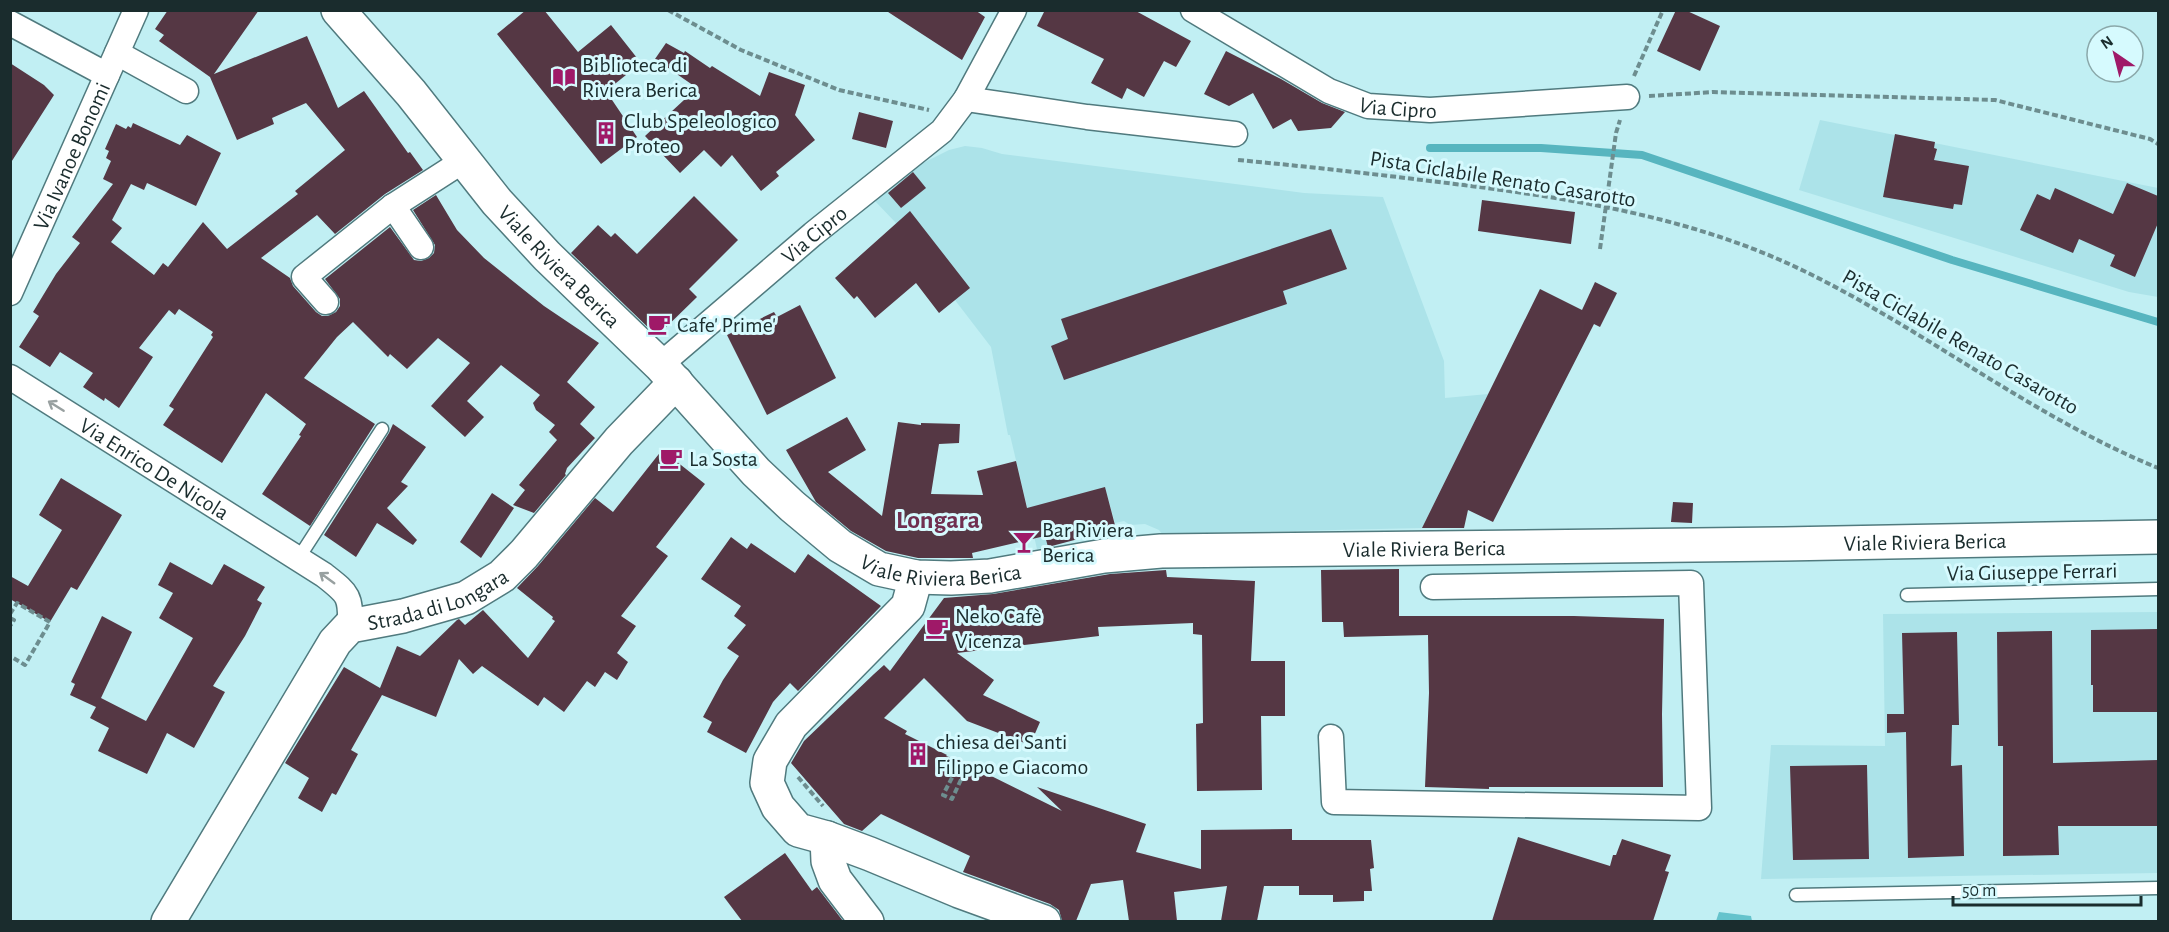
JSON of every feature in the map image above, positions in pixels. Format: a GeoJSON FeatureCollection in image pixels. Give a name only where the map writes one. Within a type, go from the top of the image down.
{"type":"FeatureCollection","features":[{"type":"Feature","properties":{"kind":"main road","name":"Viale Riviera Berica"},"geometry":{"type":"LineString","coordinates":[[338,10],[411,93],[497,202],[547,256],[668,373],[756,472],[840,546],[879,569],[916,577],[990,576],[1104,556],[1161,551],[2158,537]]}},
{"type":"Feature","properties":{"kind":"main road","name":"Strada di Longara"},"geometry":{"type":"LineString","coordinates":[[168,921],[335,642],[350,626],[403,616],[457,602],[502,576],[524,554],[619,441],[668,373]]}},
{"type":"Feature","properties":{"kind":"main road"},"geometry":{"type":"LineString","coordinates":[[916,577],[908,606],[791,725],[770,761],[767,783],[778,807],[798,830],[828,826],[959,891],[1044,921]]}},
{"type":"Feature","properties":{"kind":"main road"},"geometry":{"type":"LineString","coordinates":[[828,826],[828,861],[836,880],[867,921]]}},
{"type":"Feature","properties":{"kind":"street","name":"Via Ivanoe Bonomi"},"geometry":{"type":"LineString","coordinates":[[10,293],[135,10]]}},
{"type":"Feature","properties":{"kind":"street","name":"Via Cipro"},"geometry":{"type":"LineString","coordinates":[[668,373],[813,234],[942,131],[966,99],[1014,10]]}},
{"type":"Feature","properties":{"kind":"street","name":"Via Cipro"},"geometry":{"type":"LineString","coordinates":[[1192,10],[1329,91],[1368,106],[1430,110],[1627,97]]}},
{"type":"Feature","properties":{"kind":"street"},"geometry":{"type":"LineString","coordinates":[[10,23],[112,64]]}},
{"type":"Feature","properties":{"kind":"street","name":"Via Ivanoe Bonomi"},"geometry":{"type":"LineString","coordinates":[[112,64],[186,91]]}},
{"type":"Feature","properties":{"kind":"street"},"geometry":{"type":"LineString","coordinates":[[966,99],[1087,117],[1236,134]]}},
{"type":"Feature","properties":{"kind":"street"},"geometry":{"type":"LineString","coordinates":[[326,302],[304,277],[393,206],[463,161]]}},
{"type":"Feature","properties":{"kind":"street"},"geometry":{"type":"LineString","coordinates":[[393,206],[421,247]]}},
{"type":"Feature","properties":{"kind":"street","name":"Via Enrico De Nicola"},"geometry":{"type":"LineString","coordinates":[[10,377],[298,559],[343,590],[351,603],[350,626]]}},
{"type":"Feature","properties":{"kind":"street"},"geometry":{"type":"LineString","coordinates":[[1331,736],[1334,802],[1699,808],[1691,583],[1692,544]]}},
{"type":"Feature","properties":{"kind":"street","name":"Viale Riviera Berica"},"geometry":{"type":"LineString","coordinates":[[1433,587],[1691,583]]}},
{"type":"Feature","properties":{"kind":"lane"},"geometry":{"type":"LineString","coordinates":[[298,559],[382,429]]}},
{"type":"Feature","properties":{"kind":"lane","name":"Via Giuseppe Ferrari"},"geometry":{"type":"LineString","coordinates":[[1907,595],[2158,589]]}},
{"type":"Feature","properties":{"kind":"lane"},"geometry":{"type":"LineString","coordinates":[[1796,895],[2158,888]]}},
{"type":"Feature","properties":{"kind":"path"},"geometry":{"type":"LineString","coordinates":[[668,10],[741,50],[839,90],[930,110]]}},
{"type":"Feature","properties":{"kind":"path"},"geometry":{"type":"LineString","coordinates":[[1600,249],[1616,133],[1634,73],[1663,10]]}},
{"type":"Feature","properties":{"kind":"path"},"geometry":{"type":"LineString","coordinates":[[1627,97],[1713,93],[1995,100],[2150,139],[2158,144]]}},
{"type":"Feature","properties":{"kind":"path","name":"Pista Ciclabile Renato Casarotto"},"geometry":{"type":"LineString","coordinates":[[1229,159],[1479,187],[1606,206],[1724,237],[1803,270],[1875,309],[2055,417],[2158,468]]}},
{"type":"Feature","properties":{"kind":"path"},"geometry":{"type":"LineString","coordinates":[[10,626],[14,620],[10,616],[17,603],[50,622],[25,665],[10,656]]}},
{"type":"Feature","properties":{"kind":"path"},"geometry":{"type":"LineString","coordinates":[[957,768],[965,771],[952,799],[943,795],[957,768]]}},
{"type":"Feature","properties":{"kind":"path"},"geometry":{"type":"LineString","coordinates":[[795,774],[828,826]]}},
{"type":"Feature","properties":{"kind":"shaded area"},"geometry":{"type":"Polygon","coordinates":[[[1820,120],[2158,188],[2158,297],[2129,292],[1799,190],[1820,120]]]}},
{"type":"Feature","properties":{"kind":"shaded area"},"geometry":{"type":"Polygon","coordinates":[[[965,146],[1002,154],[1304,193],[1383,197],[1444,361],[1445,398],[1488,394],[1422,528],[1162,534],[1159,530],[1145,524],[1130,525],[1124,521],[1115,523],[1105,488],[1037,506],[1048,547],[1037,549],[1010,435],[1008,435],[991,347],[895,222],[874,200],[917,166],[949,150],[965,146]]]}},
{"type":"Feature","properties":{"kind":"shaded area"},"geometry":{"type":"Polygon","coordinates":[[[2158,612],[2158,873],[1761,879],[1771,745],[1885,746],[1883,614],[2158,612]]]}},
{"type":"Feature","properties":{"kind":"shaded area"},"geometry":{"type":"Polygon","coordinates":[[[1719,912],[1751,916],[1752,921],[1716,921],[1719,912]]]}},
{"type":"Feature","properties":{"kind":"building"},"geometry":{"type":"Polygon","coordinates":[[[168,10],[259,10],[214,74],[307,36],[338,108],[364,91],[408,153],[410,152],[423,170],[385,194],[335,234],[317,215],[261,258],[290,278],[293,286],[316,312],[322,316],[328,316],[336,312],[340,306],[340,299],[325,279],[390,227],[414,260],[421,261],[429,258],[434,253],[435,245],[413,210],[436,195],[457,230],[484,258],[544,306],[599,343],[567,382],[595,407],[580,424],[595,438],[567,468],[566,475],[534,513],[513,505],[525,490],[519,485],[557,440],[549,432],[555,425],[536,410],[533,403],[540,395],[501,365],[467,401],[484,417],[465,437],[431,406],[470,363],[438,338],[407,369],[390,354],[388,357],[353,322],[337,337],[304,378],[375,424],[310,526],[262,494],[301,436],[299,435],[306,424],[266,393],[222,463],[163,425],[174,409],[169,406],[213,337],[211,335],[213,332],[179,309],[175,315],[169,310],[139,348],[153,357],[119,408],[83,387],[93,373],[60,352],[50,367],[19,347],[39,316],[33,312],[56,274],[80,243],[72,237],[113,184],[103,179],[111,161],[106,158],[109,151],[105,149],[116,124],[126,129],[128,126],[131,128],[133,123],[180,145],[187,135],[221,153],[196,206],[147,183],[144,190],[131,184],[112,220],[122,228],[111,242],[154,275],[163,263],[168,267],[203,222],[227,249],[298,194],[295,191],[345,150],[306,103],[272,118],[274,124],[237,140],[210,77],[159,41],[164,35],[155,29],[168,10]]]}},
{"type":"Feature","properties":{"kind":"building"},"geometry":{"type":"Polygon","coordinates":[[[526,10],[544,10],[578,52],[611,25],[641,63],[606,91],[637,137],[601,164],[497,34],[526,10]]]}},
{"type":"Feature","properties":{"kind":"building"},"geometry":{"type":"Polygon","coordinates":[[[885,10],[975,10],[985,17],[962,60],[885,10]]]}},
{"type":"Feature","properties":{"kind":"building"},"geometry":{"type":"Polygon","coordinates":[[[1045,10],[1134,10],[1191,41],[1176,67],[1164,61],[1144,97],[1127,88],[1122,99],[1091,83],[1104,59],[1037,26],[1045,10]]]}},
{"type":"Feature","properties":{"kind":"building"},"geometry":{"type":"Polygon","coordinates":[[[1676,10],[1685,10],[1720,26],[1700,71],[1657,51],[1676,10]]]}},
{"type":"Feature","properties":{"kind":"building"},"geometry":{"type":"Polygon","coordinates":[[[666,43],[684,53],[685,51],[710,68],[712,66],[760,96],[769,72],[805,85],[795,115],[815,140],[776,172],[779,176],[761,191],[732,155],[721,167],[704,150],[680,173],[645,136],[697,88],[655,59],[666,43]]]}},
{"type":"Feature","properties":{"kind":"building"},"geometry":{"type":"Polygon","coordinates":[[[1226,51],[1322,103],[1345,112],[1331,128],[1298,131],[1291,119],[1273,129],[1253,93],[1229,106],[1204,94],[1226,51]]]}},
{"type":"Feature","properties":{"kind":"building"},"geometry":{"type":"Polygon","coordinates":[[[10,63],[44,85],[54,95],[10,164],[10,63]]]}},
{"type":"Feature","properties":{"kind":"building"},"geometry":{"type":"Polygon","coordinates":[[[859,112],[893,121],[886,148],[852,139],[859,112]]]}},
{"type":"Feature","properties":{"kind":"building"},"geometry":{"type":"Polygon","coordinates":[[[1895,134],[1935,142],[1934,148],[1937,149],[1934,160],[1969,166],[1962,205],[1954,204],[1953,209],[1883,197],[1895,134]]]}},
{"type":"Feature","properties":{"kind":"building"},"geometry":{"type":"Polygon","coordinates":[[[913,172],[926,188],[901,208],[888,193],[913,172]]]}},
{"type":"Feature","properties":{"kind":"building"},"geometry":{"type":"Polygon","coordinates":[[[2127,183],[2158,196],[2158,223],[2135,277],[2110,266],[2115,255],[2079,239],[2073,253],[2020,230],[2037,194],[2050,200],[2055,188],[2113,214],[2127,183]]]}},
{"type":"Feature","properties":{"kind":"building"},"geometry":{"type":"Polygon","coordinates":[[[694,196],[738,240],[689,289],[697,297],[657,336],[571,253],[598,225],[611,237],[615,233],[637,254],[694,196]]]}},
{"type":"Feature","properties":{"kind":"building"},"geometry":{"type":"Polygon","coordinates":[[[1482,200],[1575,212],[1571,244],[1478,231],[1482,200]]]}},
{"type":"Feature","properties":{"kind":"building"},"geometry":{"type":"Polygon","coordinates":[[[910,211],[970,288],[939,313],[916,283],[875,318],[857,296],[854,299],[835,278],[910,211]]]}},
{"type":"Feature","properties":{"kind":"building"},"geometry":{"type":"Polygon","coordinates":[[[1331,229],[1347,269],[1283,291],[1287,304],[1064,380],[1051,346],[1068,339],[1061,319],[1331,229]]]}},
{"type":"Feature","properties":{"kind":"building"},"geometry":{"type":"Polygon","coordinates":[[[1595,282],[1617,293],[1600,327],[1594,324],[1493,522],[1468,510],[1464,528],[1422,528],[1540,289],[1582,310],[1595,282]]]}},
{"type":"Feature","properties":{"kind":"building"},"geometry":{"type":"Polygon","coordinates":[[[800,305],[836,378],[767,415],[727,335],[774,312],[777,317],[800,305]]]}},
{"type":"Feature","properties":{"kind":"building"},"geometry":{"type":"Polygon","coordinates":[[[847,417],[866,450],[828,472],[882,516],[898,422],[921,425],[921,423],[960,424],[959,443],[939,444],[931,494],[983,495],[977,471],[1016,461],[1027,508],[1105,487],[1116,529],[1048,547],[1045,536],[972,553],[973,558],[918,558],[886,551],[851,531],[816,502],[786,450],[847,417]]]}},
{"type":"Feature","properties":{"kind":"building"},"geometry":{"type":"Polygon","coordinates":[[[393,424],[426,447],[401,482],[408,486],[387,508],[417,540],[413,545],[377,523],[356,557],[324,535],[393,424]]]}},
{"type":"Feature","properties":{"kind":"building"},"geometry":{"type":"Polygon","coordinates":[[[662,450],[705,484],[656,547],[668,556],[621,616],[636,626],[617,653],[628,662],[617,680],[605,672],[595,687],[587,681],[564,712],[544,697],[538,706],[482,666],[473,674],[459,659],[436,717],[382,695],[351,750],[358,754],[336,795],[332,793],[322,812],[298,798],[309,778],[285,763],[344,667],[380,688],[397,646],[420,656],[457,620],[459,619],[465,625],[483,610],[528,658],[555,621],[517,588],[595,498],[613,512],[662,450]]]}},
{"type":"Feature","properties":{"kind":"building"},"geometry":{"type":"Polygon","coordinates":[[[61,478],[122,515],[77,590],[71,587],[50,622],[10,599],[10,576],[28,586],[62,530],[39,515],[61,478]]]}},
{"type":"Feature","properties":{"kind":"building"},"geometry":{"type":"Polygon","coordinates":[[[492,493],[514,508],[481,558],[460,542],[492,493]]]}},
{"type":"Feature","properties":{"kind":"building"},"geometry":{"type":"Polygon","coordinates":[[[1673,502],[1693,503],[1692,523],[1671,522],[1673,502]]]}},
{"type":"Feature","properties":{"kind":"building"},"geometry":{"type":"Polygon","coordinates":[[[731,537],[747,549],[751,543],[795,573],[808,554],[881,606],[798,691],[790,683],[773,702],[746,753],[707,732],[712,722],[703,717],[739,656],[727,648],[746,625],[734,616],[741,606],[701,579],[731,537]]]}},
{"type":"Feature","properties":{"kind":"building"},"geometry":{"type":"Polygon","coordinates":[[[170,562],[212,585],[224,564],[265,587],[257,600],[262,603],[245,636],[213,686],[225,692],[194,748],[167,733],[147,774],[98,751],[109,728],[90,718],[96,707],[70,695],[75,684],[71,682],[102,616],[132,632],[101,698],[146,721],[193,638],[159,618],[173,593],[158,585],[170,562]]]}},
{"type":"Feature","properties":{"kind":"building"},"geometry":{"type":"Polygon","coordinates":[[[1399,569],[1399,616],[1574,616],[1664,619],[1663,787],[1489,787],[1489,789],[1425,787],[1429,693],[1428,635],[1344,637],[1343,622],[1322,622],[1321,570],[1399,569]]]}},
{"type":"Feature","properties":{"kind":"building"},"geometry":{"type":"Polygon","coordinates":[[[1166,570],[1167,577],[1255,581],[1251,661],[1285,661],[1285,716],[1261,716],[1262,790],[1197,791],[1196,724],[1203,723],[1202,635],[1193,634],[1193,623],[1098,627],[1099,636],[957,653],[994,680],[983,695],[1040,722],[1030,745],[967,721],[924,678],[884,718],[907,731],[905,734],[946,756],[961,761],[1062,811],[1037,787],[1146,824],[1136,852],[1201,869],[1201,830],[1292,829],[1292,840],[1371,840],[1374,868],[1370,869],[1372,891],[1364,891],[1364,901],[1333,902],[1333,895],[1299,895],[1299,886],[1264,886],[1257,921],[1221,921],[1227,886],[1174,892],[1177,921],[1129,921],[1123,880],[1091,884],[1076,921],[1062,921],[1059,910],[1050,904],[963,872],[970,856],[881,814],[862,831],[844,824],[791,763],[804,741],[874,674],[884,665],[890,671],[944,598],[993,594],[1110,574],[1166,570]]]}},
{"type":"Feature","properties":{"kind":"building"},"geometry":{"type":"Polygon","coordinates":[[[2158,629],[2158,712],[2093,712],[2091,630],[2158,629]]]}},
{"type":"Feature","properties":{"kind":"building"},"geometry":{"type":"Polygon","coordinates":[[[2052,631],[2053,763],[2158,760],[2158,826],[2058,826],[2059,855],[2003,856],[2003,746],[1998,746],[1997,632],[2052,631]]]}},
{"type":"Feature","properties":{"kind":"building"},"geometry":{"type":"Polygon","coordinates":[[[1957,632],[1959,725],[1952,725],[1951,766],[1962,765],[1964,856],[1908,858],[1906,732],[1887,733],[1887,714],[1904,714],[1902,633],[1957,632]]]}},
{"type":"Feature","properties":{"kind":"building"},"geometry":{"type":"Polygon","coordinates":[[[1867,765],[1869,859],[1793,860],[1790,766],[1867,765]]]}},
{"type":"Feature","properties":{"kind":"building"},"geometry":{"type":"Polygon","coordinates":[[[1518,837],[1610,866],[1622,839],[1671,855],[1665,871],[1669,872],[1653,921],[1492,921],[1518,837]]]}},
{"type":"Feature","properties":{"kind":"building"},"geometry":{"type":"Polygon","coordinates":[[[785,853],[812,891],[817,887],[843,921],[742,921],[724,897],[785,853]]]}},
{"type":"Feature","properties":{"kind":"waterway"},"geometry":{"type":"LineString","coordinates":[[1430,148],[1541,148],[1642,155],[1952,260],[2158,322]]}},
{"type":"Feature","properties":{"kind":"place","name":"Biblioteca di Riviera Berica"},"geometry":{"type":"Point","coordinates":[564,77]}},
{"type":"Feature","properties":{"kind":"place","name":"Club Speleologico Proteo"},"geometry":{"type":"Point","coordinates":[606,133]}},
{"type":"Feature","properties":{"kind":"place","name":"Cafe' Prime'"},"geometry":{"type":"Point","coordinates":[659,324]}},
{"type":"Feature","properties":{"kind":"place","name":"La Sosta"},"geometry":{"type":"Point","coordinates":[671,458]}},
{"type":"Feature","properties":{"kind":"place","name":"Bar Riviera Berica"},"geometry":{"type":"Point","coordinates":[1024,542]}},
{"type":"Feature","properties":{"kind":"place","name":"Neko Cafè Vicenza"},"geometry":{"type":"Point","coordinates":[937,628]}},
{"type":"Feature","properties":{"kind":"place","name":"chiesa dei Santi Filippo e Giacomo"},"geometry":{"type":"Point","coordinates":[918,754]}},
{"type":"Feature","properties":{"kind":"district","name":"Longara"},"geometry":{"type":"Point","coordinates":[938,519]}}]}
